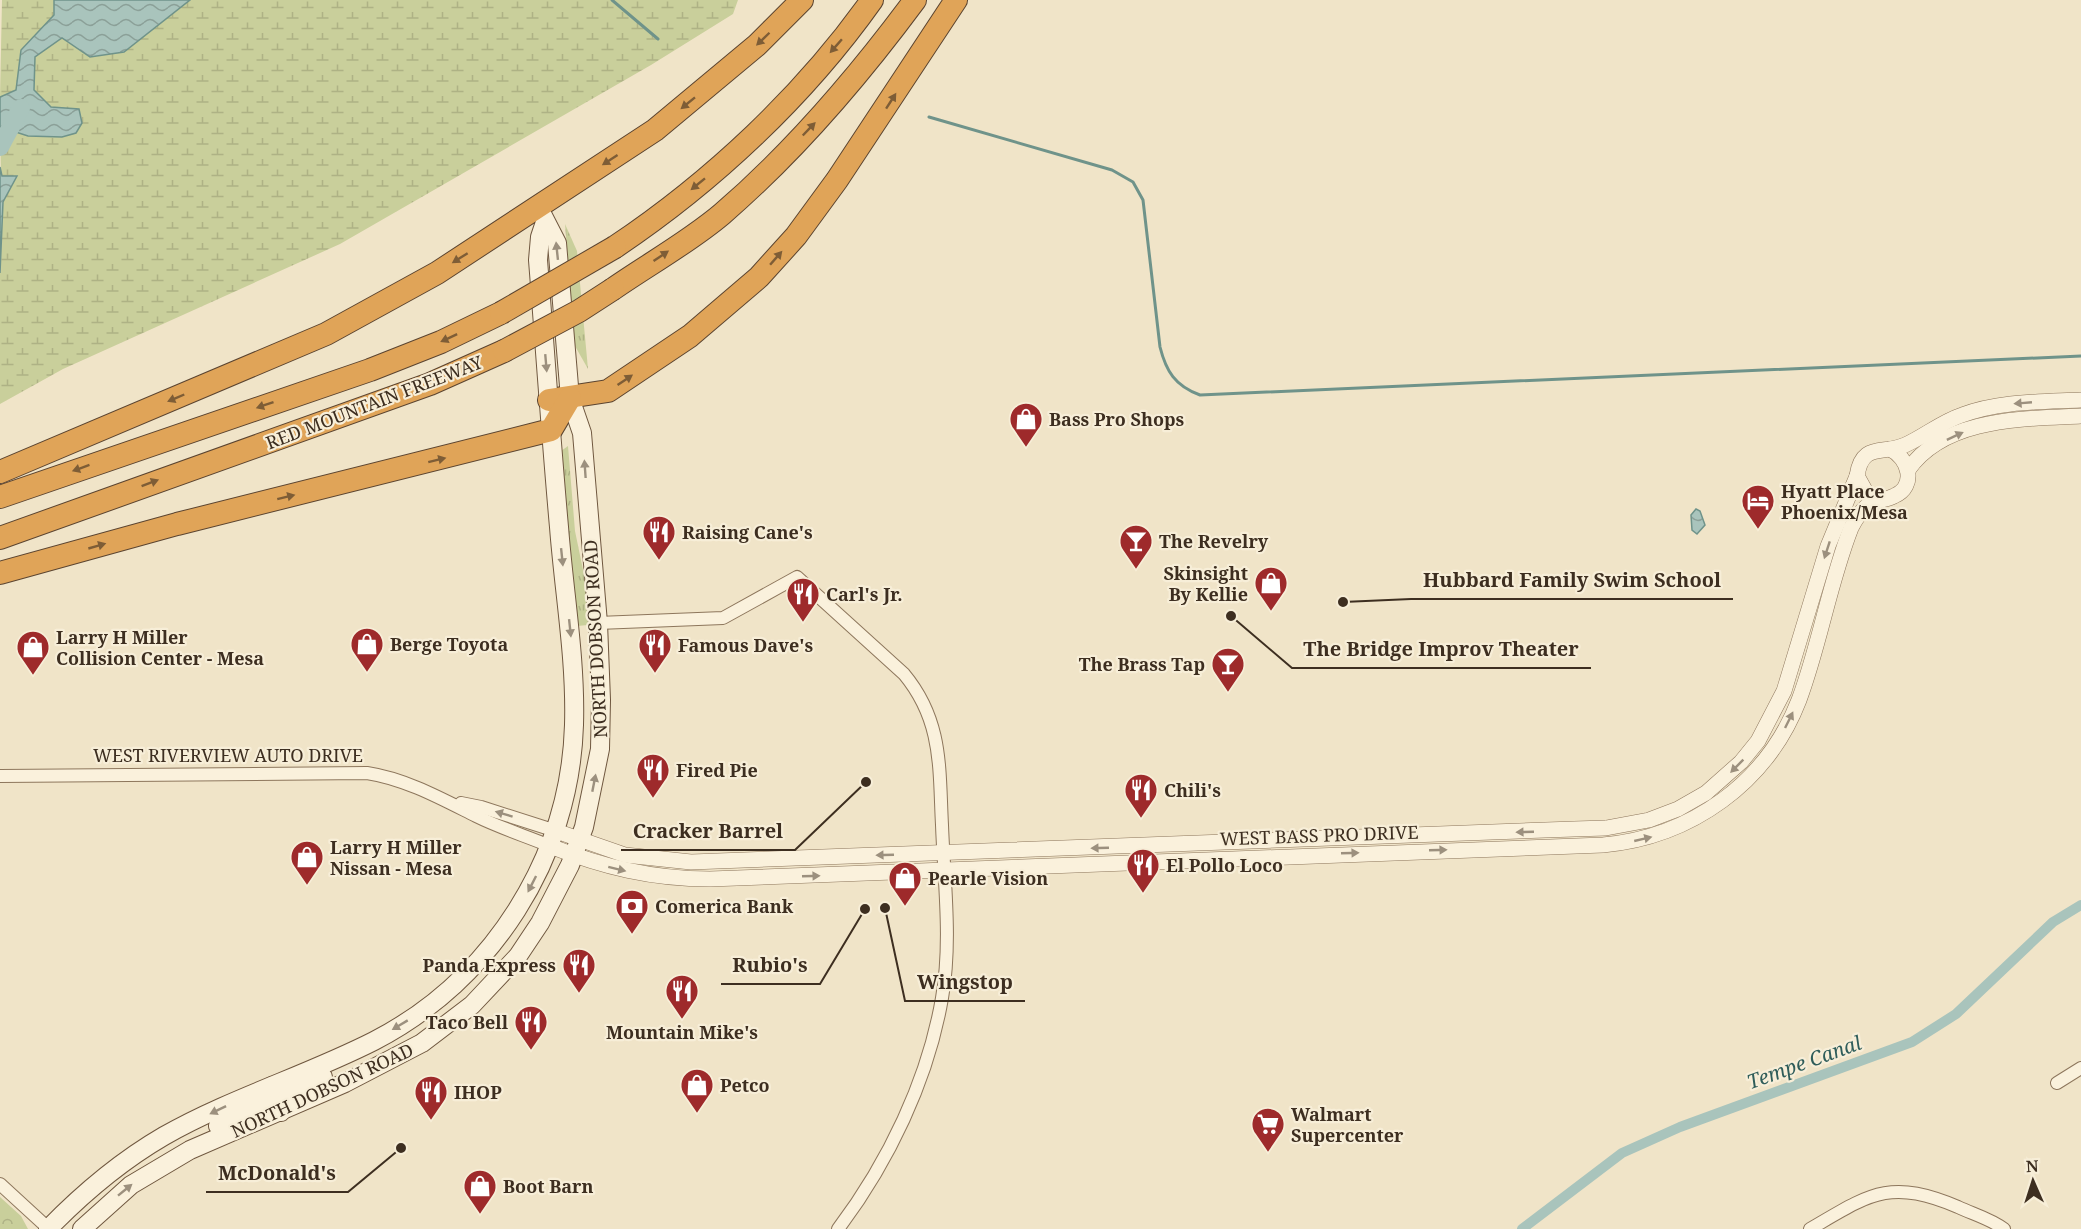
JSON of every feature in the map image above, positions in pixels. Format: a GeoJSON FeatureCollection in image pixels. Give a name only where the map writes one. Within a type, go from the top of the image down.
{"type":"FeatureCollection","features":[{"type":"Feature","properties":{"kind":"highway"},"geometry":{"type":"LineString","coordinates":[[0,472],[326,334],[542,215],[655,130],[757,45],[802,0]]}},
{"type":"Feature","properties":{"kind":"highway","name":"RED MOUNTAIN FREEWAY"},"geometry":{"type":"LineString","coordinates":[[0,497],[370,370],[441,342],[501,313],[615,247],[712,174],[773,115],[842,39],[872,0]]}},
{"type":"Feature","properties":{"kind":"highway","name":"RED MOUNTAIN FREEWAY"},"geometry":{"type":"LineString","coordinates":[[0,538],[430,384],[504,351],[579,311],[721,214],[811,128],[880,47],[915,0]]}},
{"type":"Feature","properties":{"kind":"highway"},"geometry":{"type":"LineString","coordinates":[[0,573],[177,524],[551,430],[560,399],[608,391],[690,336],[767,269],[796,236],[850,161],[956,0]]}},
{"type":"Feature","properties":{"kind":"main road","name":"NORTH DOBSON ROAD"},"geometry":{"type":"LineString","coordinates":[[49,1229],[119,1165],[165,1136],[374,1041],[435,1002],[475,964],[522,904],[565,843],[600,749],[601,700],[598,623],[582,433],[560,399],[557,243],[542,215]]}},
{"type":"Feature","properties":{"kind":"main road","name":"NORTH DOBSON ROAD"},"geometry":{"type":"LineString","coordinates":[[82,1229],[131,1185],[190,1150],[345,1083],[422,1043],[472,1005],[507,969],[531,938],[558,891],[565,843],[574,702],[551,430]]}},
{"type":"Feature","properties":{"kind":"main road"},"geometry":{"type":"LineString","coordinates":[[281,1112],[284,1096],[362,1058],[374,1041]]}},
{"type":"Feature","properties":{"kind":"main road"},"geometry":{"type":"LineString","coordinates":[[190,1150],[210,1129],[264,1105],[270,1097],[272,1086]]}},
{"type":"Feature","properties":{"kind":"street","name":"WEST BASS PRO DRIVE"},"geometry":{"type":"LineString","coordinates":[[565,843],[625,855],[680,862],[1606,828],[1639,822],[1678,809],[1706,793],[1741,762],[1758,741],[1786,686],[1833,530],[1865,456],[1880,449],[1890,449],[1906,444],[1961,415],[1981,409],[2026,403],[2081,400]]}},
{"type":"Feature","properties":{"kind":"street","name":"WEST BASS PRO DRIVE"},"geometry":{"type":"LineString","coordinates":[[565,843],[621,870],[677,879],[944,872],[1180,859],[1603,845],[1664,833],[1717,806],[1761,765],[1775,745],[1801,693],[1851,528],[1866,506],[1898,493],[1907,480],[1908,470],[1923,454],[1954,436],[1974,428],[2019,419],[2081,416]]}},
{"type":"Feature","properties":{"kind":"street"},"geometry":{"type":"LineString","coordinates":[[1890,449],[1903,458],[1908,470]]}},
{"type":"Feature","properties":{"kind":"street"},"geometry":{"type":"LineString","coordinates":[[1857,476],[1867,494],[1880,499]]}},
{"type":"Feature","properties":{"kind":"street"},"geometry":{"type":"LineString","coordinates":[[598,623],[723,618],[797,578],[904,674],[916,688],[936,735],[944,872],[945,972],[942,998],[933,1035],[910,1102],[886,1155],[860,1200],[838,1229]]}},
{"type":"Feature","properties":{"kind":"street","name":"WEST RIVERVIEW AUTO DRIVE"},"geometry":{"type":"LineString","coordinates":[[0,776],[367,773],[384,776],[451,802],[482,807],[565,843]]}},
{"type":"Feature","properties":{"kind":"street"},"geometry":{"type":"LineString","coordinates":[[2057,1083],[2081,1068]]}},
{"type":"Feature","properties":{"kind":"street"},"geometry":{"type":"LineString","coordinates":[[0,1184],[49,1229]]}},
{"type":"Feature","properties":{"kind":"street"},"geometry":{"type":"LineString","coordinates":[[1810,1229],[1866,1197],[1896,1191],[1925,1195],[1946,1202],[2004,1229]]}},
{"type":"Feature","properties":{"kind":"green space"},"geometry":{"type":"Polygon","coordinates":[[[2,0],[54,0],[54,15],[21,50],[16,90],[0,97],[2,0]]]}},
{"type":"Feature","properties":{"kind":"green space"},"geometry":{"type":"Polygon","coordinates":[[[190,0],[738,0],[733,14],[651,65],[340,244],[63,369],[0,404],[0,273],[3,202],[17,176],[1,176],[0,127],[28,136],[51,107],[34,90],[35,57],[62,38],[90,57],[124,52],[190,0]]]}},
{"type":"Feature","properties":{"kind":"green space"},"geometry":{"type":"Polygon","coordinates":[[[565,224],[577,251],[588,369],[575,346],[565,224]]]}},
{"type":"Feature","properties":{"kind":"green space"},"geometry":{"type":"Polygon","coordinates":[[[568,446],[575,531],[588,594],[588,625],[577,626],[561,451],[568,446]]]}},
{"type":"Feature","properties":{"kind":"green space"},"geometry":{"type":"Polygon","coordinates":[[[0,1197],[21,1216],[28,1229],[0,1229],[0,1197]]]}},
{"type":"Feature","properties":{"kind":"water"},"geometry":{"type":"Polygon","coordinates":[[[54,0],[190,0],[124,52],[90,57],[62,38],[35,57],[34,90],[51,107],[79,109],[82,123],[76,133],[62,137],[28,136],[0,127],[0,97],[16,90],[21,50],[54,15],[54,0]]]}},
{"type":"Feature","properties":{"kind":"water"},"geometry":{"type":"Polygon","coordinates":[[[0,167],[2,176],[17,176],[3,202],[0,273],[0,167]]]}},
{"type":"Feature","properties":{"kind":"water"},"geometry":{"type":"Polygon","coordinates":[[[1696,509],[1700,511],[1705,525],[1697,534],[1692,530],[1691,515],[1696,509]]]}},
{"type":"Feature","properties":{"kind":"waterway"},"geometry":{"type":"LineString","coordinates":[[612,0],[658,39]]}},
{"type":"Feature","properties":{"kind":"waterway"},"geometry":{"type":"LineString","coordinates":[[0,147],[21,108]]}},
{"type":"Feature","properties":{"kind":"waterway"},"geometry":{"type":"LineString","coordinates":[[929,117],[1112,170],[1133,182],[1143,200],[1162,356],[1173,377],[1184,387],[1200,395],[2081,356]]}},
{"type":"Feature","properties":{"kind":"waterway","name":"Tempe Canal"},"geometry":{"type":"LineString","coordinates":[[1522,1229],[1622,1153],[1680,1127],[1912,1042],[1956,1014],[2053,922],[2081,905]]}},
{"type":"Feature","properties":{"kind":"place","name":"Bass Pro Shops"},"geometry":{"type":"Point","coordinates":[1026,448]}},
{"type":"Feature","properties":{"kind":"place","name":"Hyatt Place Phoenix/Mesa"},"geometry":{"type":"Point","coordinates":[1758,530]}},
{"type":"Feature","properties":{"kind":"place","name":"Raising Cane's"},"geometry":{"type":"Point","coordinates":[659,561]}},
{"type":"Feature","properties":{"kind":"place","name":"The Revelry"},"geometry":{"type":"Point","coordinates":[1136,570]}},
{"type":"Feature","properties":{"kind":"place","name":"Hubbard Family Swim School"},"geometry":{"type":"Point","coordinates":[1343,602]}},
{"type":"Feature","properties":{"kind":"place","name":"Skinsight By Kellie"},"geometry":{"type":"Point","coordinates":[1271,612]}},
{"type":"Feature","properties":{"kind":"place","name":"The Bridge Improv Theater"},"geometry":{"type":"Point","coordinates":[1231,616]}},
{"type":"Feature","properties":{"kind":"place","name":"Carl's Jr."},"geometry":{"type":"Point","coordinates":[803,623]}},
{"type":"Feature","properties":{"kind":"place","name":"Berge Toyota"},"geometry":{"type":"Point","coordinates":[367,673]}},
{"type":"Feature","properties":{"kind":"place","name":"Famous Dave's"},"geometry":{"type":"Point","coordinates":[655,674]}},
{"type":"Feature","properties":{"kind":"place","name":"Larry H Miller Collision Center - Mesa"},"geometry":{"type":"Point","coordinates":[33,676]}},
{"type":"Feature","properties":{"kind":"place","name":"The Brass Tap"},"geometry":{"type":"Point","coordinates":[1228,693]}},
{"type":"Feature","properties":{"kind":"place","name":"Cracker Barrel"},"geometry":{"type":"Point","coordinates":[866,782]}},
{"type":"Feature","properties":{"kind":"place","name":"Fired Pie"},"geometry":{"type":"Point","coordinates":[653,799]}},
{"type":"Feature","properties":{"kind":"place","name":"Chili's"},"geometry":{"type":"Point","coordinates":[1141,819]}},
{"type":"Feature","properties":{"kind":"place","name":"Larry H Miller Nissan - Mesa"},"geometry":{"type":"Point","coordinates":[307,886]}},
{"type":"Feature","properties":{"kind":"place","name":"El Pollo Loco"},"geometry":{"type":"Point","coordinates":[1143,894]}},
{"type":"Feature","properties":{"kind":"place","name":"Pearle Vision"},"geometry":{"type":"Point","coordinates":[905,907]}},
{"type":"Feature","properties":{"kind":"place","name":"Wingstop"},"geometry":{"type":"Point","coordinates":[885,908]}},
{"type":"Feature","properties":{"kind":"place","name":"Rubio's"},"geometry":{"type":"Point","coordinates":[865,909]}},
{"type":"Feature","properties":{"kind":"place","name":"Comerica Bank"},"geometry":{"type":"Point","coordinates":[632,935]}},
{"type":"Feature","properties":{"kind":"place","name":"Panda Express"},"geometry":{"type":"Point","coordinates":[579,994]}},
{"type":"Feature","properties":{"kind":"place","name":"Mountain Mike's"},"geometry":{"type":"Point","coordinates":[682,1020]}},
{"type":"Feature","properties":{"kind":"place","name":"Taco Bell"},"geometry":{"type":"Point","coordinates":[531,1051]}},
{"type":"Feature","properties":{"kind":"place","name":"Petco"},"geometry":{"type":"Point","coordinates":[697,1114]}},
{"type":"Feature","properties":{"kind":"place","name":"IHOP"},"geometry":{"type":"Point","coordinates":[431,1121]}},
{"type":"Feature","properties":{"kind":"place","name":"McDonald's"},"geometry":{"type":"Point","coordinates":[401,1148]}},
{"type":"Feature","properties":{"kind":"place","name":"Walmart Supercenter"},"geometry":{"type":"Point","coordinates":[1268,1153]}},
{"type":"Feature","properties":{"kind":"place","name":"Boot Barn"},"geometry":{"type":"Point","coordinates":[480,1215]}}]}
